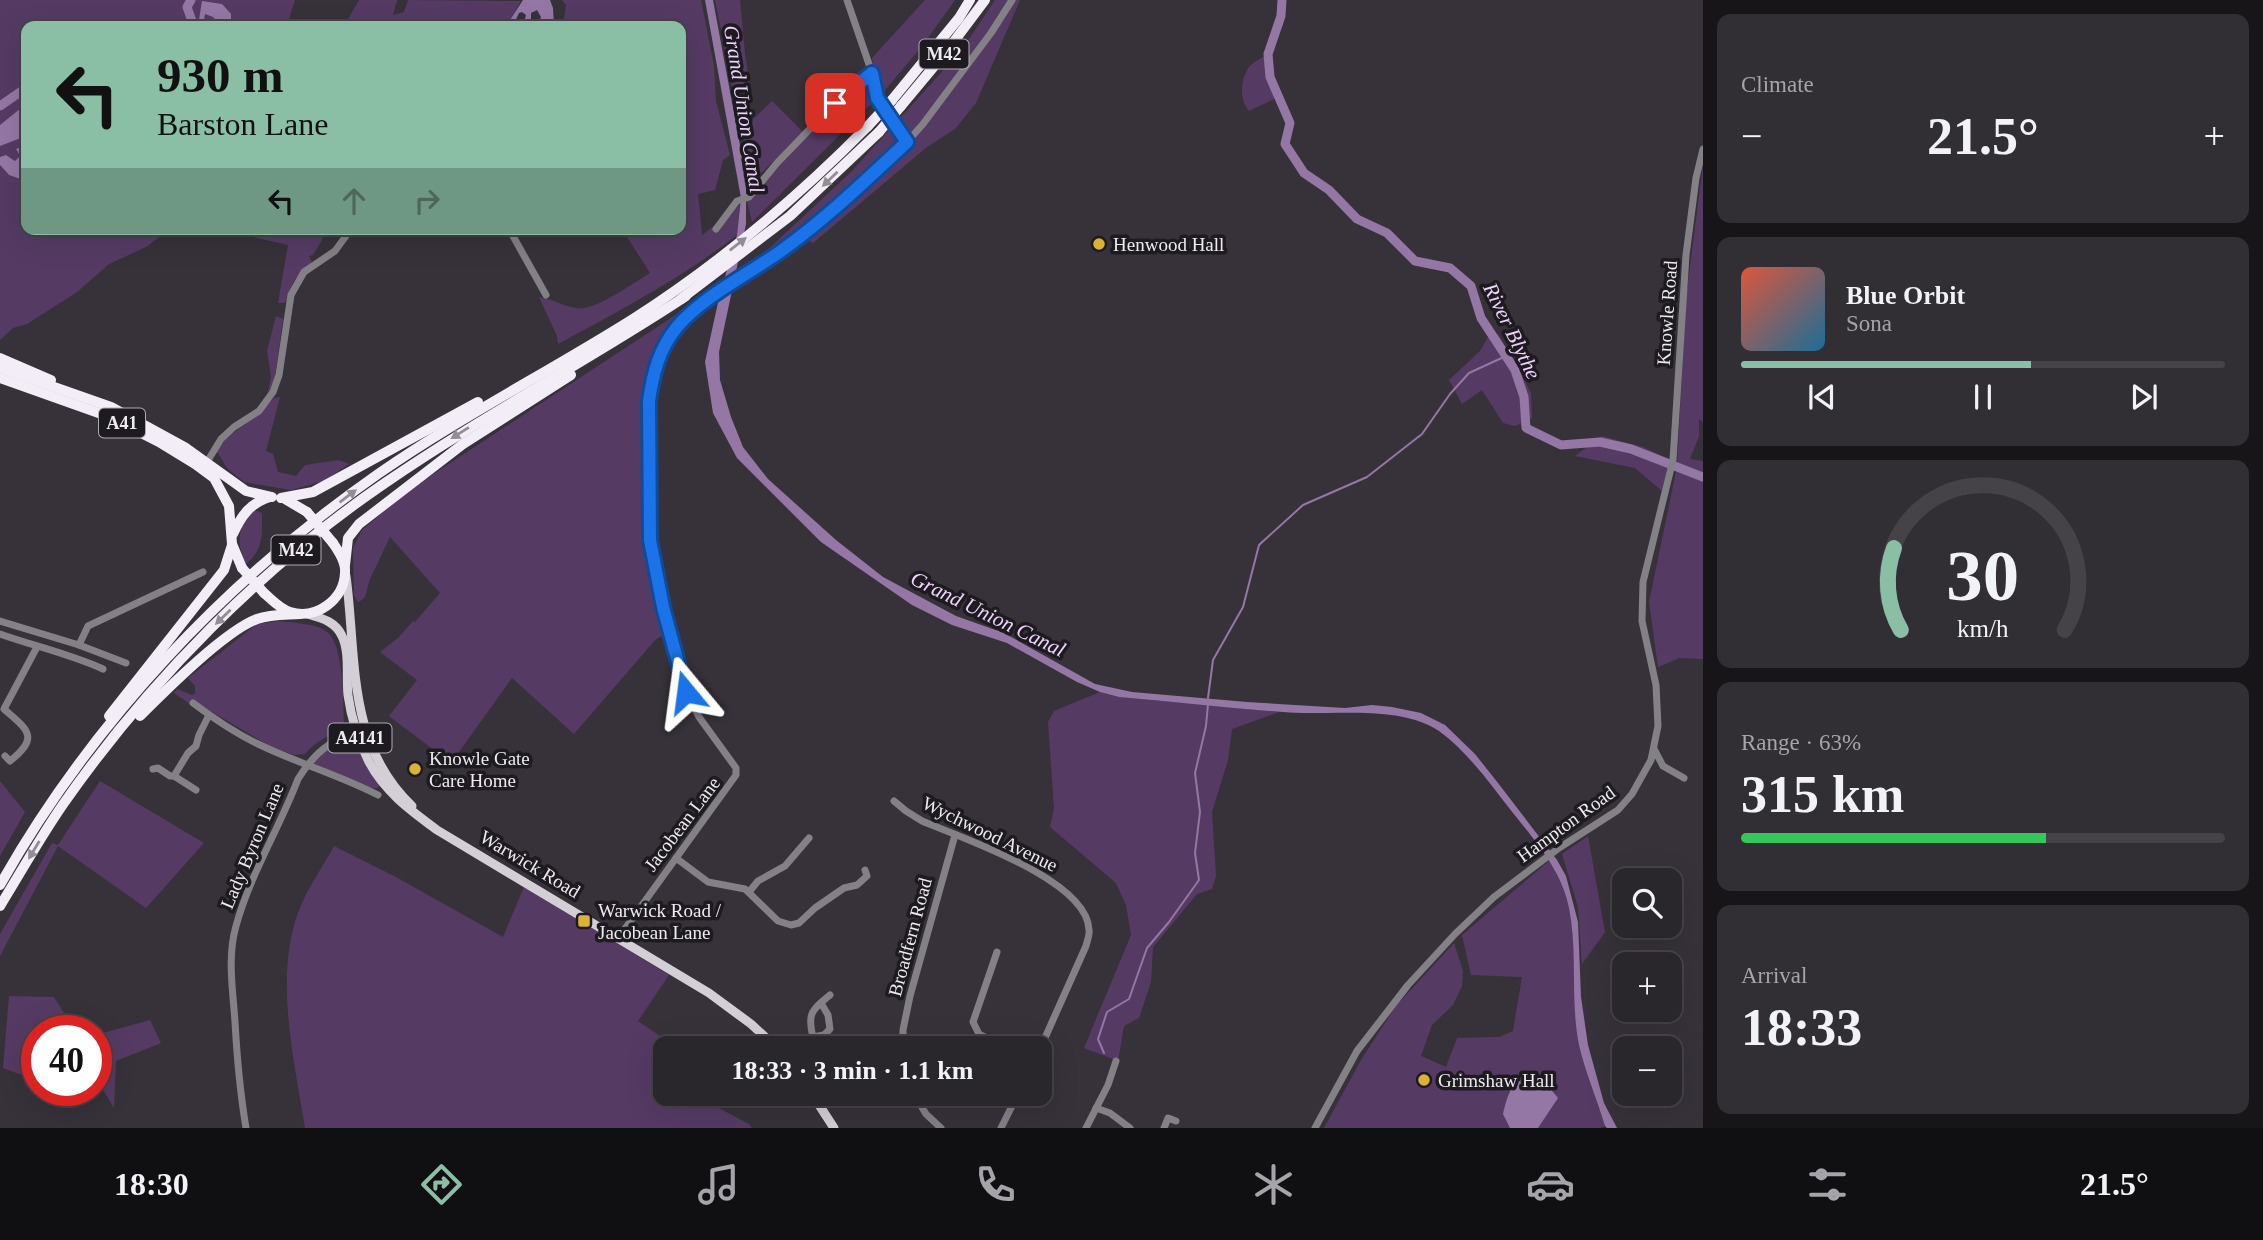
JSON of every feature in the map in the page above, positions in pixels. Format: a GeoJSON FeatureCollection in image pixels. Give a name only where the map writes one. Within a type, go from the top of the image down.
{"type":"FeatureCollection","features":[{"type":"Feature","properties":{"kind":"highway","name":"M42"},"geometry":{"type":"LineString","coordinates":[[0,906],[63,804],[94,761],[170,671],[232,608],[304,544],[383,484],[459,433],[638,328],[757,243],[822,187],[879,131],[970,0]]}},
{"type":"Feature","properties":{"kind":"highway","name":"M42"},"geometry":{"type":"LineString","coordinates":[[0,885],[90,748],[204,618],[298,533],[377,474],[454,424],[633,319],[756,230],[817,177],[868,126],[897,103],[946,52],[985,0]]}},
{"type":"Feature","properties":{"kind":"highway"},"geometry":{"type":"LineString","coordinates":[[90,748],[124,696],[224,570],[239,520],[259,501],[313,492],[667,296]]}},
{"type":"Feature","properties":{"kind":"highway"},"geometry":{"type":"LineString","coordinates":[[63,804],[119,737],[230,635],[260,618],[320,611],[329,605],[342,587],[346,544],[352,531],[388,501],[463,444],[600,357],[686,296]]}},
{"type":"Feature","properties":{"kind":"highway"},"geometry":{"type":"LineString","coordinates":[[0,358],[111,407]]}},
{"type":"Feature","properties":{"kind":"highway","name":"A41"},"geometry":{"type":"LineString","coordinates":[[0,368],[111,407],[207,462],[246,491],[297,504],[332,543],[345,570]]}},
{"type":"Feature","properties":{"kind":"highway","name":"A41"},"geometry":{"type":"LineString","coordinates":[[0,377],[110,417],[159,442],[214,478],[229,506],[232,541],[242,568],[264,593],[285,610],[303,614]]}},
{"type":"Feature","properties":{"kind":"main road","name":"A4141"},"geometry":{"type":"LineString","coordinates":[[345,570],[355,674],[357,730],[366,754],[393,795],[437,830]]}},
{"type":"Feature","properties":{"kind":"main road","name":"A4141"},"geometry":{"type":"LineString","coordinates":[[303,614],[330,622],[342,635],[348,697],[375,757],[408,802],[437,830]]}},
{"type":"Feature","properties":{"kind":"main road"},"geometry":{"type":"LineString","coordinates":[[355,674],[353,687],[359,723],[357,730]]}},
{"type":"Feature","properties":{"kind":"main road","name":"Warwick Road"},"geometry":{"type":"LineString","coordinates":[[437,830],[709,993],[764,1036]]}},
{"type":"Feature","properties":{"kind":"main road"},"geometry":{"type":"LineString","coordinates":[[820,1106],[834,1128]]}},
{"type":"Feature","properties":{"kind":"street"},"geometry":{"type":"LineString","coordinates":[[847,0],[872,73],[877,98],[907,142]]}},
{"type":"Feature","properties":{"kind":"street","name":"Jacobean Lane"},"geometry":{"type":"LineString","coordinates":[[619,937],[737,775],[736,768],[699,717],[686,692],[660,596],[650,540],[649,401],[658,357],[666,342],[692,312],[813,227],[907,142],[992,33],[1012,0]]}},
{"type":"Feature","properties":{"kind":"street"},"geometry":{"type":"LineString","coordinates":[[716,229],[737,201],[749,197],[784,155],[835,103],[872,73]]}},
{"type":"Feature","properties":{"kind":"street","name":"Knowle Road"},"geometry":{"type":"LineString","coordinates":[[1669,481],[1673,460],[1686,255],[1696,178],[1703,149]]}},
{"type":"Feature","properties":{"kind":"street"},"geometry":{"type":"LineString","coordinates":[[207,462],[214,447],[228,432],[259,411],[273,393],[279,375],[291,295],[304,272],[335,251],[347,235]]}},
{"type":"Feature","properties":{"kind":"street"},"geometry":{"type":"LineString","coordinates":[[512,235],[546,295]]}},
{"type":"Feature","properties":{"kind":"street","name":"Hampton Road"},"geometry":{"type":"LineString","coordinates":[[1315,1128],[1357,1051],[1408,985],[1484,906],[1542,860],[1618,810],[1632,794],[1651,760],[1658,726],[1657,699],[1642,621],[1643,582],[1669,481]]}},
{"type":"Feature","properties":{"kind":"street"},"geometry":{"type":"LineString","coordinates":[[79,645],[88,626],[203,572]]}},
{"type":"Feature","properties":{"kind":"street"},"geometry":{"type":"LineString","coordinates":[[0,621],[79,645],[126,663]]}},
{"type":"Feature","properties":{"kind":"street"},"geometry":{"type":"LineString","coordinates":[[0,634],[103,669]]}},
{"type":"Feature","properties":{"kind":"street"},"geometry":{"type":"LineString","coordinates":[[5,756],[10,761],[24,750],[28,742],[28,733],[2,710],[37,647]]}},
{"type":"Feature","properties":{"kind":"street"},"geometry":{"type":"LineString","coordinates":[[85,661],[90,650]]}},
{"type":"Feature","properties":{"kind":"street"},"geometry":{"type":"LineString","coordinates":[[193,703],[255,743],[378,795]]}},
{"type":"Feature","properties":{"kind":"street"},"geometry":{"type":"LineString","coordinates":[[174,776],[188,753],[196,746],[209,715]]}},
{"type":"Feature","properties":{"kind":"street"},"geometry":{"type":"LineString","coordinates":[[338,739],[357,715]]}},
{"type":"Feature","properties":{"kind":"street","name":"Lady Byron Lane"},"geometry":{"type":"LineString","coordinates":[[246,1128],[237,1074],[232,940],[250,888],[306,765],[322,748],[357,730]]}},
{"type":"Feature","properties":{"kind":"street"},"geometry":{"type":"LineString","coordinates":[[338,739],[350,739],[366,754]]}},
{"type":"Feature","properties":{"kind":"street"},"geometry":{"type":"LineString","coordinates":[[1654,749],[1664,766],[1684,778]]}},
{"type":"Feature","properties":{"kind":"street"},"geometry":{"type":"LineString","coordinates":[[156,766],[196,790]]}},
{"type":"Feature","properties":{"kind":"street","name":"Wychwood Avenue"},"geometry":{"type":"LineString","coordinates":[[894,801],[922,821],[1028,867],[1057,884],[1072,897],[1084,913],[1090,931],[1086,946],[1046,1036]]}},
{"type":"Feature","properties":{"kind":"street","name":"Broadfern Road"},"geometry":{"type":"LineString","coordinates":[[903,1036],[910,996],[955,835]]}},
{"type":"Feature","properties":{"kind":"street"},"geometry":{"type":"LineString","coordinates":[[749,892],[758,881],[785,866],[808,838]]}},
{"type":"Feature","properties":{"kind":"street"},"geometry":{"type":"LineString","coordinates":[[676,858],[708,882],[745,889],[778,921],[791,925],[799,923],[815,908],[844,888],[857,885],[868,875]]}},
{"type":"Feature","properties":{"kind":"street"},"geometry":{"type":"LineString","coordinates":[[983,1036],[973,1022],[997,952]]}},
{"type":"Feature","properties":{"kind":"street"},"geometry":{"type":"LineString","coordinates":[[813,1036],[811,1013],[830,995]]}},
{"type":"Feature","properties":{"kind":"street"},"geometry":{"type":"LineString","coordinates":[[818,1036],[830,1029],[828,1015],[821,1003]]}},
{"type":"Feature","properties":{"kind":"street"},"geometry":{"type":"LineString","coordinates":[[1086,1128],[1116,1061]]}},
{"type":"Feature","properties":{"kind":"street"},"geometry":{"type":"LineString","coordinates":[[1111,1076],[1120,1079]]}},
{"type":"Feature","properties":{"kind":"street"},"geometry":{"type":"LineString","coordinates":[[921,1106],[941,1128]]}},
{"type":"Feature","properties":{"kind":"street"},"geometry":{"type":"LineString","coordinates":[[1001,1128],[1012,1106]]}},
{"type":"Feature","properties":{"kind":"street"},"geometry":{"type":"LineString","coordinates":[[1097,1108],[1110,1113],[1130,1128]]}},
{"type":"Feature","properties":{"kind":"street"},"geometry":{"type":"LineString","coordinates":[[1164,1128],[1168,1118],[1176,1121]]}},
{"type":"Feature","properties":{"kind":"shaded area"},"geometry":{"type":"Polygon","coordinates":[[[0,0],[295,0],[288,21],[21,21],[21,147],[16,149],[20,157],[15,161],[6,155],[0,157],[0,0]]]}},
{"type":"Feature","properties":{"kind":"shaded area"},"geometry":{"type":"Polygon","coordinates":[[[359,0],[397,0],[393,15],[404,12],[408,0],[521,1],[509,21],[347,21],[359,0]]]}},
{"type":"Feature","properties":{"kind":"shaded area"},"geometry":{"type":"Polygon","coordinates":[[[523,0],[550,0],[554,21],[540,21],[541,17],[537,10],[531,13],[532,21],[524,21],[526,15],[522,12],[515,21],[509,21],[523,0]]]}},
{"type":"Feature","properties":{"kind":"shaded area"},"geometry":{"type":"Polygon","coordinates":[[[562,0],[701,0],[714,66],[716,101],[730,155],[723,160],[715,190],[698,194],[702,235],[714,226],[718,230],[740,204],[737,235],[672,280],[558,344],[539,297],[576,308],[593,306],[650,273],[626,235],[686,235],[686,21],[564,21],[566,5],[562,0]]]}},
{"type":"Feature","properties":{"kind":"shaded area"},"geometry":{"type":"Polygon","coordinates":[[[705,0],[713,0],[746,178],[746,224],[719,352],[720,380],[743,447],[768,479],[836,540],[883,577],[956,616],[1004,633],[1095,684],[1132,692],[1247,702],[1345,708],[1372,705],[1392,707],[1421,713],[1445,725],[1475,754],[1557,860],[1566,876],[1578,922],[1581,997],[1588,1045],[1604,1103],[1617,1128],[1605,1126],[1579,1045],[1572,925],[1561,882],[1539,846],[1488,780],[1460,749],[1439,731],[1405,717],[1385,714],[1262,710],[1119,697],[1100,692],[1007,643],[952,625],[912,605],[821,542],[737,458],[713,413],[705,362],[737,235],[741,198],[705,0]]]}},
{"type":"Feature","properties":{"kind":"shaded area"},"geometry":{"type":"Polygon","coordinates":[[[715,0],[740,0],[751,92],[751,97],[744,100],[744,110],[737,110],[715,0]]]}},
{"type":"Feature","properties":{"kind":"shaded area"},"geometry":{"type":"Polygon","coordinates":[[[925,0],[955,0],[923,45],[880,96],[872,58],[925,0]]]}},
{"type":"Feature","properties":{"kind":"shaded area"},"geometry":{"type":"Polygon","coordinates":[[[995,0],[1020,0],[976,103],[955,129],[927,147],[813,243],[808,240],[762,255],[851,172],[963,48],[995,0]]]}},
{"type":"Feature","properties":{"kind":"shaded area"},"geometry":{"type":"Polygon","coordinates":[[[202,1],[222,4],[231,14],[231,21],[217,21],[205,14],[204,21],[199,21],[202,1]]]}},
{"type":"Feature","properties":{"kind":"shaded area"},"geometry":{"type":"Polygon","coordinates":[[[1268,54],[1270,77],[1278,97],[1249,111],[1242,95],[1246,72],[1251,65],[1268,54]]]}},
{"type":"Feature","properties":{"kind":"shaded area"},"geometry":{"type":"Polygon","coordinates":[[[865,84],[871,86],[875,100],[752,222],[747,201],[836,104],[865,84]]]}},
{"type":"Feature","properties":{"kind":"shaded area"},"geometry":{"type":"Polygon","coordinates":[[[772,101],[803,132],[751,180],[741,131],[772,101]]]}},
{"type":"Feature","properties":{"kind":"shaded area"},"geometry":{"type":"Polygon","coordinates":[[[21,108],[21,138],[0,146],[0,125],[21,108]]]}},
{"type":"Feature","properties":{"kind":"shaded area"},"geometry":{"type":"Polygon","coordinates":[[[21,147],[21,179],[9,175],[0,165],[0,157],[6,155],[15,161],[20,156],[16,149],[21,147]]]}},
{"type":"Feature","properties":{"kind":"shaded area"},"geometry":{"type":"Polygon","coordinates":[[[0,165],[9,175],[21,179],[21,235],[162,235],[146,247],[109,264],[77,292],[27,324],[13,328],[0,340],[0,165]]]}},
{"type":"Feature","properties":{"kind":"shaded area"},"geometry":{"type":"Polygon","coordinates":[[[1703,165],[1703,422],[1699,419],[1699,436],[1690,459],[1703,461],[1703,659],[1679,658],[1658,667],[1649,602],[1677,467],[1686,298],[1703,165]]]}},
{"type":"Feature","properties":{"kind":"shaded area"},"geometry":{"type":"Polygon","coordinates":[[[244,235],[323,235],[313,255],[309,256],[312,262],[294,281],[285,303],[278,303],[288,245],[244,235]]]}},
{"type":"Feature","properties":{"kind":"shaded area"},"geometry":{"type":"Polygon","coordinates":[[[677,314],[682,315],[655,355],[646,376],[646,541],[652,579],[666,634],[656,639],[574,734],[512,678],[451,763],[389,716],[417,680],[380,652],[415,622],[440,593],[390,537],[370,579],[365,597],[357,601],[354,595],[353,548],[362,530],[412,488],[677,314]]]}},
{"type":"Feature","properties":{"kind":"shaded area"},"geometry":{"type":"Polygon","coordinates":[[[276,316],[283,319],[275,377],[267,396],[271,377],[267,351],[276,316]]]}},
{"type":"Feature","properties":{"kind":"shaded area"},"geometry":{"type":"Polygon","coordinates":[[[1498,334],[1531,394],[1532,418],[1515,426],[1503,423],[1482,390],[1462,404],[1449,380],[1480,351],[1488,337],[1498,334]]]}},
{"type":"Feature","properties":{"kind":"shaded area"},"geometry":{"type":"Polygon","coordinates":[[[280,397],[266,451],[273,454],[278,472],[296,476],[305,465],[339,460],[349,464],[324,481],[291,490],[244,482],[227,468],[216,450],[220,443],[256,416],[274,398],[280,397]]]}},
{"type":"Feature","properties":{"kind":"shaded area"},"geometry":{"type":"Polygon","coordinates":[[[1602,436],[1643,447],[1669,459],[1662,491],[1635,468],[1575,456],[1602,436]]]}},
{"type":"Feature","properties":{"kind":"shaded area"},"geometry":{"type":"Polygon","coordinates":[[[254,510],[262,513],[261,541],[256,553],[246,564],[240,542],[241,529],[254,510]]]}},
{"type":"Feature","properties":{"kind":"shaded area"},"geometry":{"type":"Polygon","coordinates":[[[279,621],[311,625],[327,632],[333,639],[340,661],[344,722],[305,754],[294,755],[270,746],[195,702],[190,704],[174,693],[177,689],[195,694],[195,686],[188,678],[257,624],[279,621]]]}},
{"type":"Feature","properties":{"kind":"shaded area"},"geometry":{"type":"Polygon","coordinates":[[[1100,692],[1119,697],[1279,712],[1232,729],[1228,760],[1212,812],[1216,876],[1212,889],[1197,894],[1153,947],[1151,982],[1139,1018],[1124,1026],[1118,1061],[1084,1048],[1131,935],[1126,905],[1116,883],[1050,827],[1054,808],[1048,722],[1054,711],[1100,692]]]}},
{"type":"Feature","properties":{"kind":"shaded area"},"geometry":{"type":"Polygon","coordinates":[[[343,741],[360,753],[379,785],[378,788],[372,788],[312,763],[330,745],[343,741]]]}},
{"type":"Feature","properties":{"kind":"shaded area"},"geometry":{"type":"Polygon","coordinates":[[[0,781],[25,812],[0,856],[0,781]]]}},
{"type":"Feature","properties":{"kind":"shaded area"},"geometry":{"type":"Polygon","coordinates":[[[100,781],[204,843],[146,908],[58,846],[0,956],[0,934],[52,843],[58,845],[100,781]]]}},
{"type":"Feature","properties":{"kind":"shaded area"},"geometry":{"type":"Polygon","coordinates":[[[1588,836],[1605,932],[1582,964],[1578,907],[1562,854],[1588,836]]]}},
{"type":"Feature","properties":{"kind":"shaded area"},"geometry":{"type":"Polygon","coordinates":[[[334,846],[503,937],[524,887],[669,975],[638,1021],[660,1036],[653,1036],[653,1106],[715,1106],[752,1128],[305,1128],[291,1044],[287,985],[293,929],[309,888],[334,846]]]}},
{"type":"Feature","properties":{"kind":"shaded area"},"geometry":{"type":"Polygon","coordinates":[[[1549,861],[1561,879],[1567,896],[1573,937],[1579,1044],[1605,1126],[1324,1128],[1361,1060],[1396,1006],[1454,943],[1463,971],[1462,986],[1453,1005],[1432,1025],[1421,1056],[1446,1067],[1457,1038],[1499,1037],[1513,1031],[1522,977],[1471,975],[1462,935],[1549,861]]]}},
{"type":"Feature","properties":{"kind":"shaded area"},"geometry":{"type":"Polygon","coordinates":[[[9,996],[54,997],[67,1015],[21,1015],[21,1075],[3,1068],[9,996]]]}},
{"type":"Feature","properties":{"kind":"shaded area"},"geometry":{"type":"Polygon","coordinates":[[[150,1020],[161,1043],[116,1061],[114,1108],[112,1105],[112,1031],[150,1020]]]}},
{"type":"Feature","properties":{"kind":"shaded area"},"geometry":{"type":"Polygon","coordinates":[[[1532,1071],[1539,1075],[1558,1098],[1538,1128],[1510,1128],[1503,1114],[1509,1094],[1520,1078],[1532,1071]]]}},
{"type":"Feature","properties":{"kind":"waterway","name":"River Blythe"},"geometry":{"type":"LineString","coordinates":[[191,0],[187,7],[192,21]]}},
{"type":"Feature","properties":{"kind":"waterway","name":"River Blythe"},"geometry":{"type":"LineString","coordinates":[[1282,0],[1281,16],[1268,54],[1270,77],[1290,123],[1285,144],[1304,173],[1329,190],[1357,219],[1387,233],[1415,261],[1450,268],[1471,286],[1481,318],[1515,370],[1524,397],[1526,428],[1561,445],[1600,442],[1631,449],[1703,477]]}},
{"type":"Feature","properties":{"kind":"waterway","name":"River Blythe"},"geometry":{"type":"LineString","coordinates":[[0,106],[21,91]]}},
{"type":"Feature","properties":{"kind":"waterway"},"geometry":{"type":"LineString","coordinates":[[1208,698],[1213,660],[1243,607],[1259,545],[1303,505],[1367,477],[1422,434],[1450,394],[1469,373],[1506,356]]}},
{"type":"Feature","properties":{"kind":"waterway"},"geometry":{"type":"LineString","coordinates":[[1104,1053],[1098,1039],[1107,1012],[1129,999],[1147,948],[1199,880],[1195,853],[1200,812],[1195,773],[1206,726],[1208,704]]}},
{"type":"Feature","properties":{"kind":"place","name":"Henwood Hall"},"geometry":{"type":"Point","coordinates":[1099,244]}},
{"type":"Feature","properties":{"kind":"place","name":"Knowle Gate Care Home"},"geometry":{"type":"Point","coordinates":[415,769]}},
{"type":"Feature","properties":{"kind":"place","name":"Warwick Road / Jacobean Lane"},"geometry":{"type":"Point","coordinates":[584,921]}},
{"type":"Feature","properties":{"kind":"place","name":"Grimshaw Hall"},"geometry":{"type":"Point","coordinates":[1424,1080]}},
{"type":"Feature","properties":{"kind":"route"},"geometry":{"type":"LineString","coordinates":[[686,692],[658,586],[650,540],[649,401],[652,379],[658,357],[666,342],[692,312],[813,227],[907,142],[877,98],[872,73],[835,103]]}},
{"type":"Feature","properties":{"kind":"water label","name":"Grand Union Canal"},"geometry":{"type":"Point","coordinates":[744,109]}},
{"type":"Feature","properties":{"kind":"water label","name":"Grand Union Canal"},"geometry":{"type":"Point","coordinates":[988,614]}}]}
